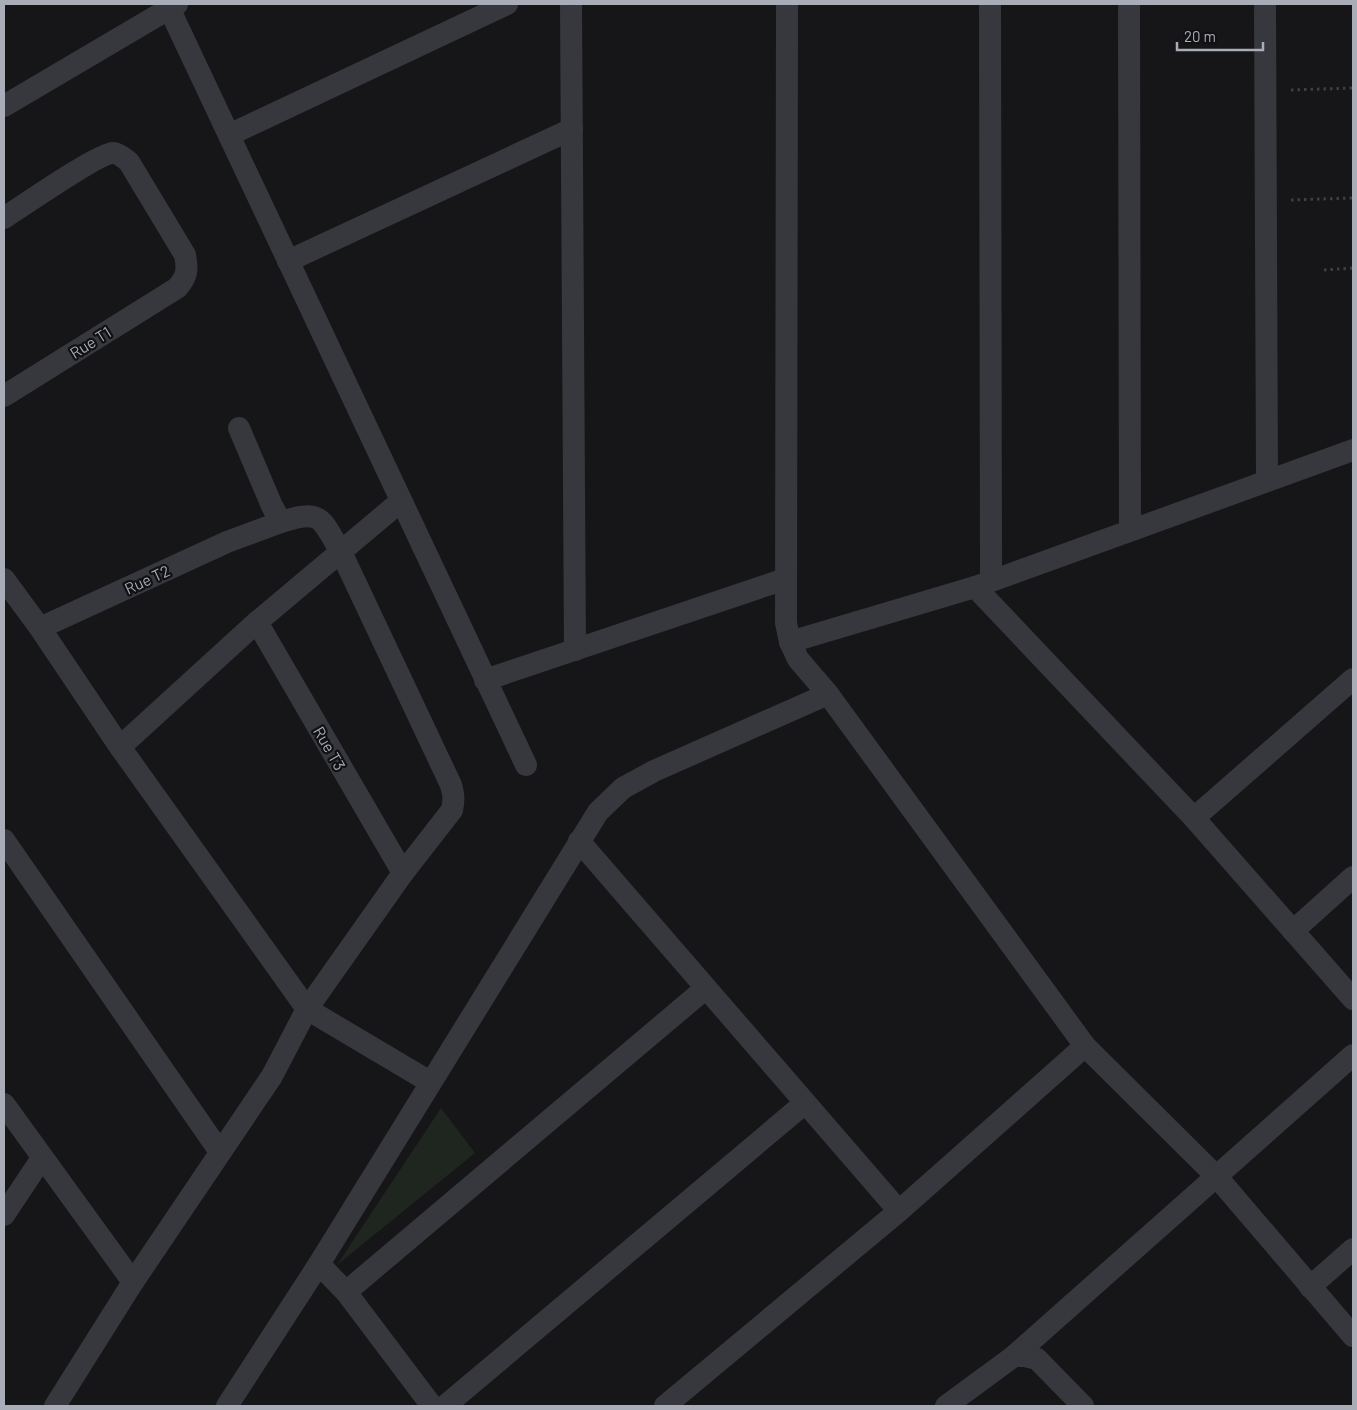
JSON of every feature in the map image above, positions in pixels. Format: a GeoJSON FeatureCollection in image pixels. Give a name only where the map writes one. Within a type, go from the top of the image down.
{"type":"FeatureCollection","features":[{"type":"Feature","properties":{"kind":"street"},"geometry":{"type":"LineString","coordinates":[[229,135],[507,4]]}},
{"type":"Feature","properties":{"kind":"street"},"geometry":{"type":"LineString","coordinates":[[572,4],[575,650]]}},
{"type":"Feature","properties":{"kind":"street"},"geometry":{"type":"LineString","coordinates":[[787,4],[785,579],[786,623],[790,642],[798,660],[828,694],[1085,1046],[1217,1177],[1353,1336]]}},
{"type":"Feature","properties":{"kind":"street"},"geometry":{"type":"LineString","coordinates":[[990,4],[983,583],[1353,999]]}},
{"type":"Feature","properties":{"kind":"street"},"geometry":{"type":"LineString","coordinates":[[1129,4],[1130,530]]}},
{"type":"Feature","properties":{"kind":"street"},"geometry":{"type":"LineString","coordinates":[[1266,4],[1267,481]]}},
{"type":"Feature","properties":{"kind":"street"},"geometry":{"type":"LineString","coordinates":[[4,106],[173,6],[229,135],[526,765]]}},
{"type":"Feature","properties":{"kind":"street"},"geometry":{"type":"LineString","coordinates":[[288,261],[572,129]]}},
{"type":"Feature","properties":{"kind":"street","name":"Rue T1"},"geometry":{"type":"LineString","coordinates":[[4,218],[96,159],[113,153],[120,155],[129,162],[185,255],[188,267],[186,278],[177,288],[4,396]]}},
{"type":"Feature","properties":{"kind":"street"},"geometry":{"type":"LineString","coordinates":[[239,428],[272,506],[281,522]]}},
{"type":"Feature","properties":{"kind":"street"},"geometry":{"type":"LineString","coordinates":[[790,642],[983,583],[1353,450]]}},
{"type":"Feature","properties":{"kind":"street"},"geometry":{"type":"LineString","coordinates":[[120,747],[257,622],[402,501]]}},
{"type":"Feature","properties":{"kind":"street","name":"Rue T2"},"geometry":{"type":"LineString","coordinates":[[40,628],[228,542],[305,515],[321,519],[341,552]]}},
{"type":"Feature","properties":{"kind":"street"},"geometry":{"type":"LineString","coordinates":[[55,1406],[133,1282],[272,1076],[307,1009],[403,873],[452,810],[455,796],[341,552]]}},
{"type":"Feature","properties":{"kind":"street"},"geometry":{"type":"LineString","coordinates":[[485,680],[785,579]]}},
{"type":"Feature","properties":{"kind":"street"},"geometry":{"type":"LineString","coordinates":[[5,584],[40,628],[120,747],[307,1009],[430,1082]]}},
{"type":"Feature","properties":{"kind":"street","name":"Rue T3"},"geometry":{"type":"LineString","coordinates":[[257,622],[403,873]]}},
{"type":"Feature","properties":{"kind":"street"},"geometry":{"type":"LineString","coordinates":[[1194,818],[1353,679]]}},
{"type":"Feature","properties":{"kind":"street"},"geometry":{"type":"LineString","coordinates":[[227,1406],[319,1264],[598,812],[623,788],[654,771],[828,694]]}},
{"type":"Feature","properties":{"kind":"street"},"geometry":{"type":"LineString","coordinates":[[4,840],[220,1152]]}},
{"type":"Feature","properties":{"kind":"street"},"geometry":{"type":"LineString","coordinates":[[579,841],[899,1211]]}},
{"type":"Feature","properties":{"kind":"street"},"geometry":{"type":"LineString","coordinates":[[1293,931],[1353,877]]}},
{"type":"Feature","properties":{"kind":"street"},"geometry":{"type":"LineString","coordinates":[[346,1292],[706,988]]}},
{"type":"Feature","properties":{"kind":"street"},"geometry":{"type":"LineString","coordinates":[[666,1406],[899,1211],[1085,1046]]}},
{"type":"Feature","properties":{"kind":"street"},"geometry":{"type":"LineString","coordinates":[[956,1403],[1014,1356],[1353,1055]]}},
{"type":"Feature","properties":{"kind":"street"},"geometry":{"type":"LineString","coordinates":[[445,1406],[805,1103]]}},
{"type":"Feature","properties":{"kind":"street"},"geometry":{"type":"LineString","coordinates":[[4,1104],[133,1282]]}},
{"type":"Feature","properties":{"kind":"street"},"geometry":{"type":"LineString","coordinates":[[4,1215],[42,1158]]}},
{"type":"Feature","properties":{"kind":"street"},"geometry":{"type":"LineString","coordinates":[[1310,1287],[1353,1249]]}},
{"type":"Feature","properties":{"kind":"street"},"geometry":{"type":"LineString","coordinates":[[319,1264],[346,1292],[432,1406]]}},
{"type":"Feature","properties":{"kind":"street"},"geometry":{"type":"LineString","coordinates":[[1014,1356],[1037,1359],[1083,1406]]}},
{"type":"Feature","properties":{"kind":"path"},"geometry":{"type":"LineString","coordinates":[[1266,91],[1353,88]]}},
{"type":"Feature","properties":{"kind":"path"},"geometry":{"type":"LineString","coordinates":[[1266,201],[1353,198]]}},
{"type":"Feature","properties":{"kind":"path"},"geometry":{"type":"LineString","coordinates":[[1324,270],[1353,268]]}},
{"type":"Feature","properties":{"kind":"shaded area"},"geometry":{"type":"Polygon","coordinates":[[[441,1108],[475,1153],[337,1265],[441,1108]]]}}]}
